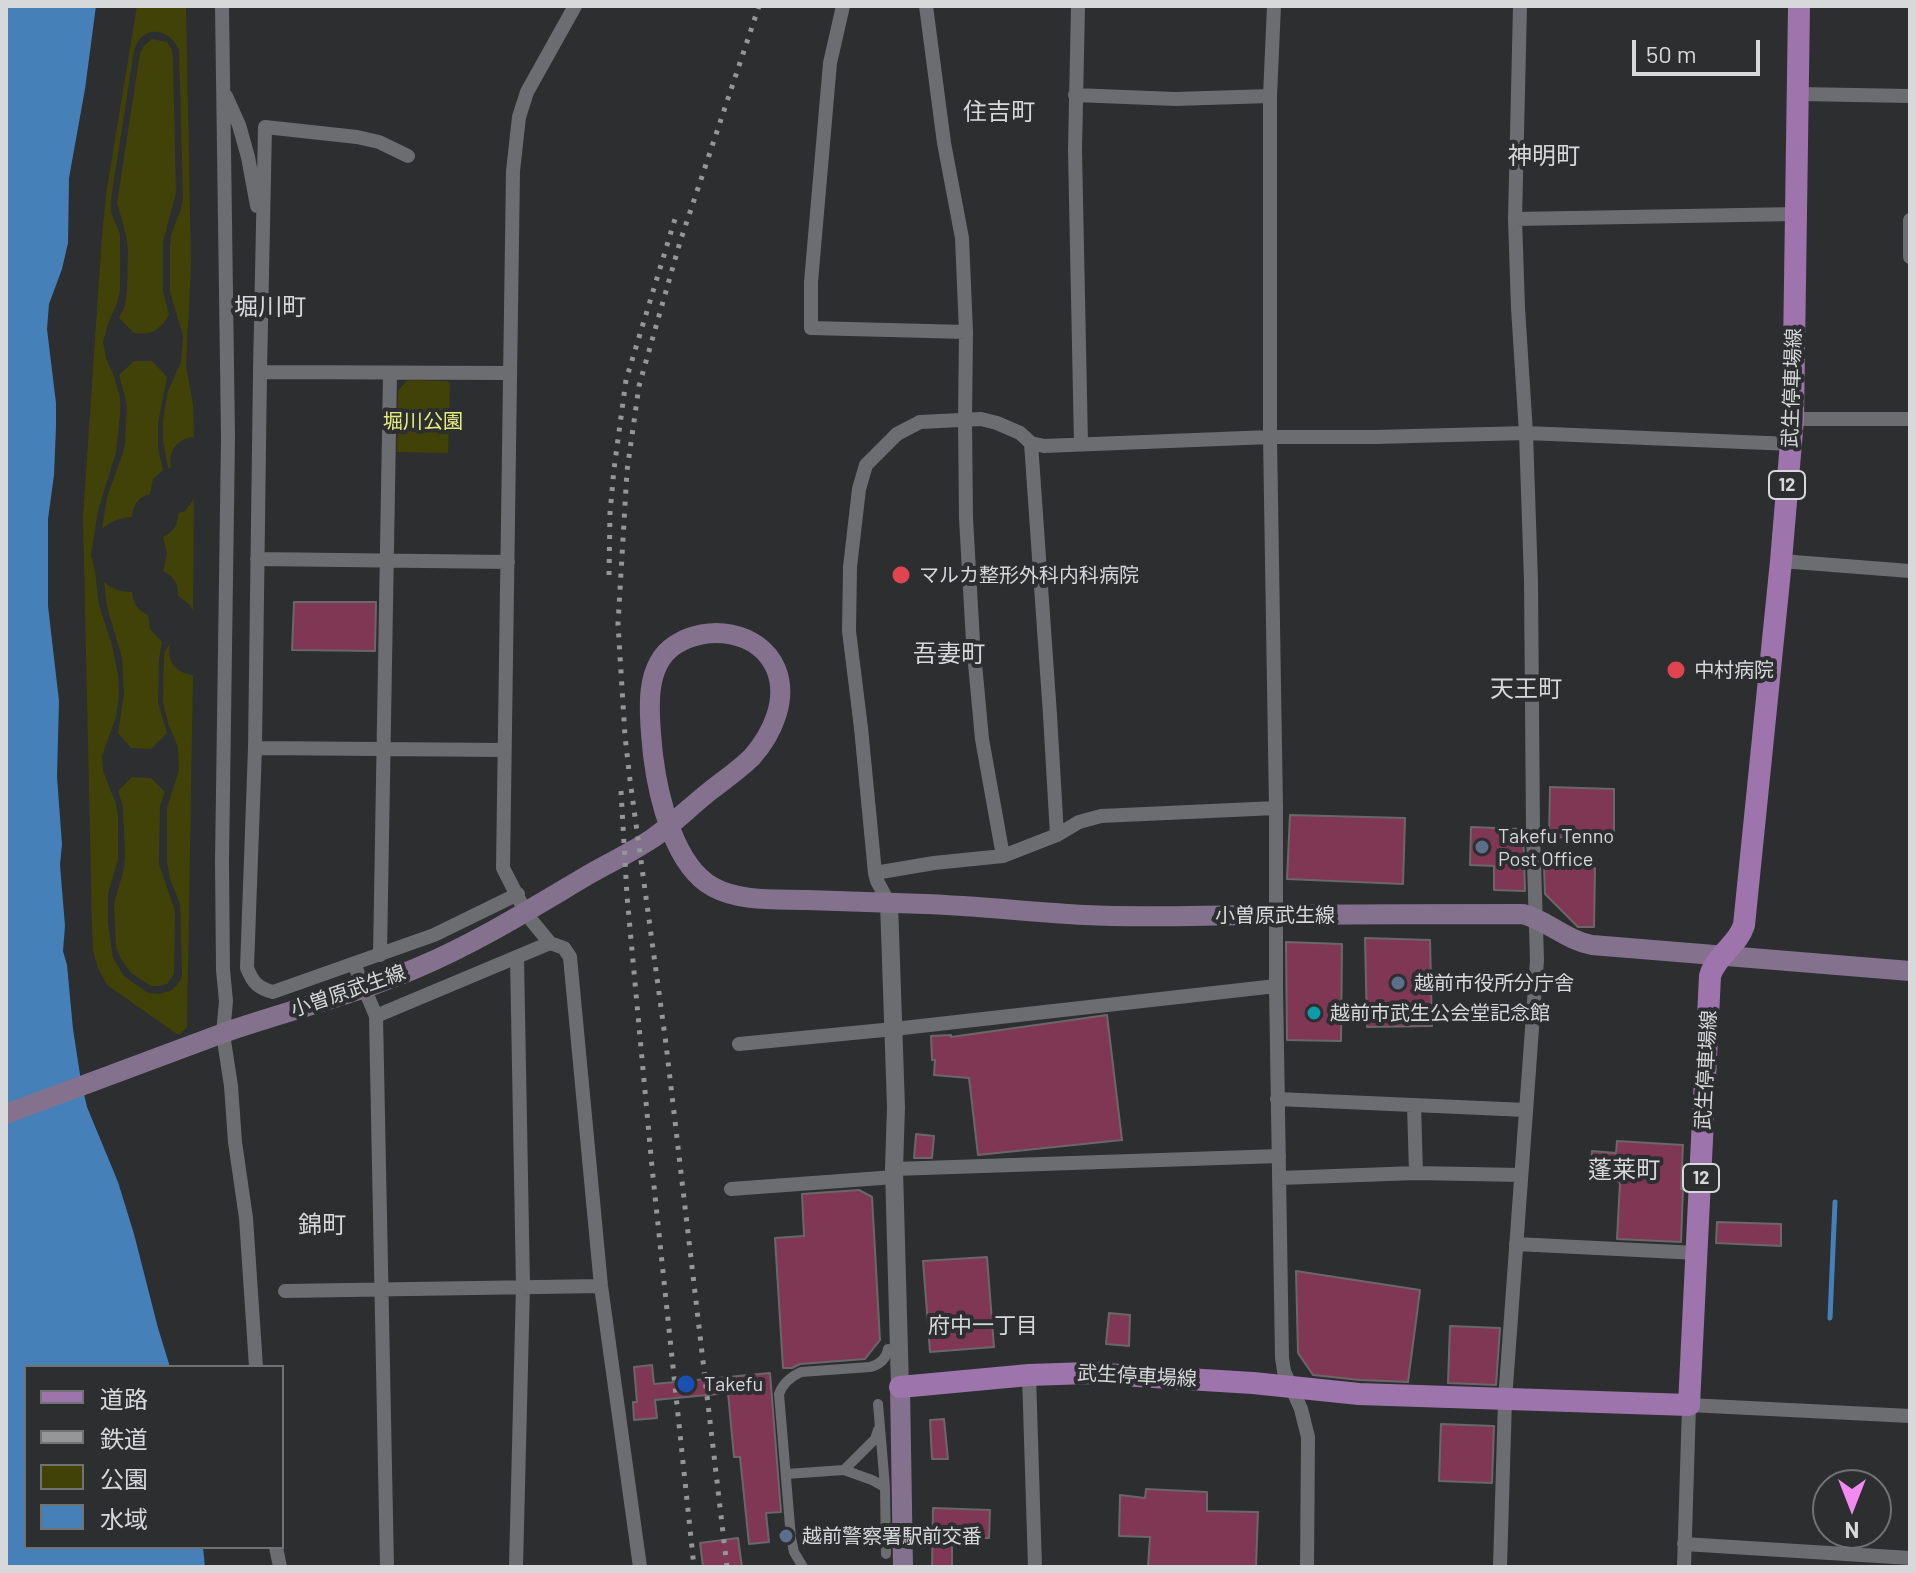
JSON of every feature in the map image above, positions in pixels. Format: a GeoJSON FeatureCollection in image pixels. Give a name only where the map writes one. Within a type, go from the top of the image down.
{"type":"FeatureCollection","features":[{"type":"Feature","properties":{"kind":"main road","name":"武生停車場線"},"geometry":{"type":"LineString","coordinates":[[900,1387],[1088,1373],[1359,1394],[1689,1405],[1710,976],[1722,954],[1742,933],[1744,925],[1793,419],[1799,6]]}},
{"type":"Feature","properties":{"kind":"main road","name":"小曽原武生線"},"geometry":{"type":"LineString","coordinates":[[6,1114],[217,1036],[420,967],[520,917],[652,839],[751,757],[768,733],[780,705],[781,691],[774,665],[764,651],[731,634],[702,633],[678,643],[662,658],[654,677],[651,714],[657,782],[666,813],[686,862],[702,880],[723,892],[757,898],[1100,915],[1523,914],[1581,943],[1910,971]]}},
{"type":"Feature","properties":{"kind":"main road"},"geometry":{"type":"LineString","coordinates":[[900,1387],[903,1567]]}},
{"type":"Feature","properties":{"kind":"street"},"geometry":{"type":"LineString","coordinates":[[222,6],[228,437],[222,862],[226,1001],[217,1036],[231,1086],[246,1218],[256,1365]]}},
{"type":"Feature","properties":{"kind":"street"},"geometry":{"type":"LineString","coordinates":[[575,6],[527,92],[519,117],[513,171],[503,868],[527,915],[550,943],[564,948],[570,957],[601,1286],[640,1567]]}},
{"type":"Feature","properties":{"kind":"street"},"geometry":{"type":"LineString","coordinates":[[843,6],[830,63],[811,282],[811,328],[966,332]]}},
{"type":"Feature","properties":{"kind":"street"},"geometry":{"type":"LineString","coordinates":[[926,6],[944,143],[962,238],[966,332],[966,518],[975,655],[982,739],[1003,856]]}},
{"type":"Feature","properties":{"kind":"street"},"geometry":{"type":"LineString","coordinates":[[1078,6],[1075,95],[1081,444]]}},
{"type":"Feature","properties":{"kind":"street"},"geometry":{"type":"LineString","coordinates":[[1274,6],[1270,96],[1270,437],[1282,1358],[1305,1424],[1309,1451],[1307,1567]]}},
{"type":"Feature","properties":{"kind":"street"},"geometry":{"type":"LineString","coordinates":[[1500,1567],[1505,1400],[1537,960],[1531,581],[1515,219],[1520,6]]}},
{"type":"Feature","properties":{"kind":"street"},"geometry":{"type":"LineString","coordinates":[[223,91],[239,125],[248,157],[262,247]]}},
{"type":"Feature","properties":{"kind":"street"},"geometry":{"type":"LineString","coordinates":[[1799,94],[1910,96]]}},
{"type":"Feature","properties":{"kind":"street"},"geometry":{"type":"LineString","coordinates":[[1075,95],[1175,99],[1270,96]]}},
{"type":"Feature","properties":{"kind":"street"},"geometry":{"type":"LineString","coordinates":[[408,156],[379,142],[357,137],[265,127],[255,748],[247,968],[260,989],[273,992],[434,935],[518,894]]}},
{"type":"Feature","properties":{"kind":"street"},"geometry":{"type":"LineString","coordinates":[[1515,219],[1797,214]]}},
{"type":"Feature","properties":{"kind":"street"},"geometry":{"type":"LineString","coordinates":[[1910,223],[1910,257]]}},
{"type":"Feature","properties":{"kind":"street"},"geometry":{"type":"LineString","coordinates":[[260,372],[510,373]]}},
{"type":"Feature","properties":{"kind":"street"},"geometry":{"type":"LineString","coordinates":[[380,955],[390,373]]}},
{"type":"Feature","properties":{"kind":"street"},"geometry":{"type":"LineString","coordinates":[[900,1387],[889,903],[875,873],[849,631],[850,567],[859,489],[866,465],[897,434],[920,422],[981,419],[997,423],[1020,433],[1031,443],[1044,446],[1270,437],[1526,433],[1791,444]]}},
{"type":"Feature","properties":{"kind":"street"},"geometry":{"type":"LineString","coordinates":[[1793,419],[1910,419]]}},
{"type":"Feature","properties":{"kind":"street"},"geometry":{"type":"LineString","coordinates":[[1031,443],[1057,835]]}},
{"type":"Feature","properties":{"kind":"street"},"geometry":{"type":"LineString","coordinates":[[257,559],[508,562]]}},
{"type":"Feature","properties":{"kind":"street"},"geometry":{"type":"LineString","coordinates":[[1781,561],[1910,571]]}},
{"type":"Feature","properties":{"kind":"street"},"geometry":{"type":"LineString","coordinates":[[255,748],[504,750]]}},
{"type":"Feature","properties":{"kind":"street"},"geometry":{"type":"LineString","coordinates":[[875,873],[1003,856],[1057,835],[1079,822],[1101,816],[1276,808]]}},
{"type":"Feature","properties":{"kind":"street"},"geometry":{"type":"LineString","coordinates":[[376,1016],[550,943]]}},
{"type":"Feature","properties":{"kind":"street"},"geometry":{"type":"LineString","coordinates":[[516,1567],[523,1286],[517,957]]}},
{"type":"Feature","properties":{"kind":"street"},"geometry":{"type":"LineString","coordinates":[[354,964],[376,1016],[387,1567]]}},
{"type":"Feature","properties":{"kind":"street"},"geometry":{"type":"LineString","coordinates":[[739,1044],[1276,986]]}},
{"type":"Feature","properties":{"kind":"street"},"geometry":{"type":"LineString","coordinates":[[1277,1099],[1526,1110]]}},
{"type":"Feature","properties":{"kind":"street"},"geometry":{"type":"LineString","coordinates":[[1414,1105],[1416,1173]]}},
{"type":"Feature","properties":{"kind":"street"},"geometry":{"type":"LineString","coordinates":[[731,1189],[895,1173],[1279,1156]]}},
{"type":"Feature","properties":{"kind":"street"},"geometry":{"type":"LineString","coordinates":[[1280,1178],[1416,1173],[1521,1175]]}},
{"type":"Feature","properties":{"kind":"street"},"geometry":{"type":"LineString","coordinates":[[1516,1244],[1698,1253]]}},
{"type":"Feature","properties":{"kind":"street"},"geometry":{"type":"LineString","coordinates":[[285,1291],[601,1286]]}},
{"type":"Feature","properties":{"kind":"street"},"geometry":{"type":"LineString","coordinates":[[803,1567],[794,1552],[791,1538],[779,1394],[791,1376],[801,1372],[870,1367],[887,1356],[888,1349]]}},
{"type":"Feature","properties":{"kind":"street"},"geometry":{"type":"LineString","coordinates":[[1029,1375],[1035,1567]]}},
{"type":"Feature","properties":{"kind":"street"},"geometry":{"type":"LineString","coordinates":[[771,1381],[786,1381]]}},
{"type":"Feature","properties":{"kind":"street"},"geometry":{"type":"LineString","coordinates":[[878,1404],[885,1487],[886,1554]]}},
{"type":"Feature","properties":{"kind":"street"},"geometry":{"type":"LineString","coordinates":[[1684,1567],[1689,1405],[1910,1416]]}},
{"type":"Feature","properties":{"kind":"street"},"geometry":{"type":"LineString","coordinates":[[844,1470],[875,1439],[879,1425]]}},
{"type":"Feature","properties":{"kind":"street"},"geometry":{"type":"LineString","coordinates":[[786,1474],[844,1470],[885,1487]]}},
{"type":"Feature","properties":{"kind":"street"},"geometry":{"type":"LineString","coordinates":[[1684,1544],[1828,1560],[1910,1558]]}},
{"type":"Feature","properties":{"kind":"green space"},"geometry":{"type":"Polygon","coordinates":[[[137,6],[186,6],[191,265],[186,366],[193,404],[194,437],[175,446],[171,468],[168,468],[163,420],[168,391],[181,362],[183,336],[170,292],[171,235],[183,197],[179,50],[169,37],[155,32],[143,36],[134,51],[111,199],[111,212],[120,234],[120,290],[103,342],[120,398],[120,415],[116,452],[98,511],[91,555],[99,605],[118,675],[119,695],[116,717],[102,756],[103,771],[118,815],[118,860],[108,893],[108,923],[113,958],[124,976],[148,993],[160,994],[172,990],[182,974],[180,904],[167,862],[167,808],[179,770],[178,747],[163,702],[164,653],[171,642],[169,654],[173,664],[181,672],[193,675],[187,1027],[180,1034],[107,985],[93,951],[83,517],[102,235],[137,6]]]}},
{"type":"Feature","properties":{"kind":"green space"},"geometry":{"type":"Polygon","coordinates":[[[152,39],[167,42],[173,60],[176,193],[163,242],[163,291],[169,315],[154,331],[134,333],[119,318],[125,306],[128,251],[117,203],[140,53],[152,39]]]}},
{"type":"Feature","properties":{"kind":"green space"},"geometry":{"type":"Polygon","coordinates":[[[134,361],[152,361],[167,377],[158,423],[158,448],[163,470],[153,479],[150,494],[137,502],[132,517],[116,520],[102,529],[107,497],[125,444],[127,405],[119,375],[134,361]]]}},
{"type":"Feature","properties":{"kind":"green space","name":"堀川公園"},"geometry":{"type":"Polygon","coordinates":[[[408,380],[447,381],[450,384],[448,453],[397,452],[398,390],[408,380]]]}},
{"type":"Feature","properties":{"kind":"green space"},"geometry":{"type":"Polygon","coordinates":[[[194,499],[193,610],[178,596],[173,578],[163,571],[167,554],[163,537],[175,528],[178,513],[185,511],[194,499]]]}},
{"type":"Feature","properties":{"kind":"green space"},"geometry":{"type":"Polygon","coordinates":[[[104,582],[117,590],[132,592],[137,606],[148,615],[150,629],[162,642],[158,702],[167,733],[151,749],[131,748],[118,733],[124,694],[122,658],[107,607],[104,582]]]}},
{"type":"Feature","properties":{"kind":"green space"},"geometry":{"type":"Polygon","coordinates":[[[132,777],[151,778],[165,792],[160,806],[159,864],[175,911],[174,974],[167,984],[160,986],[151,986],[131,973],[116,947],[114,904],[125,855],[123,807],[118,791],[132,777]]]}},
{"type":"Feature","properties":{"kind":"water"},"geometry":{"type":"Polygon","coordinates":[[[6,6],[96,6],[69,178],[68,243],[49,304],[47,329],[56,403],[54,475],[48,519],[48,606],[59,701],[57,777],[65,926],[63,951],[87,1107],[118,1182],[169,1365],[24,1365],[24,1549],[203,1549],[205,1567],[6,1567],[6,6]]]}},
{"type":"Feature","properties":{"kind":"building"},"geometry":{"type":"Polygon","coordinates":[[[294,602],[376,602],[375,651],[292,650],[294,602]]]}},
{"type":"Feature","properties":{"kind":"building"},"geometry":{"type":"Polygon","coordinates":[[[1550,787],[1614,789],[1614,839],[1549,837],[1550,787]]]}},
{"type":"Feature","properties":{"kind":"building"},"geometry":{"type":"Polygon","coordinates":[[[1290,815],[1405,818],[1403,884],[1287,879],[1290,815]]]}},
{"type":"Feature","properties":{"kind":"building"},"geometry":{"type":"Polygon","coordinates":[[[1471,827],[1523,829],[1525,891],[1494,890],[1494,866],[1470,865],[1471,827]]]}},
{"type":"Feature","properties":{"kind":"building"},"geometry":{"type":"Polygon","coordinates":[[[1544,866],[1595,868],[1594,927],[1578,927],[1545,894],[1544,866]]]}},
{"type":"Feature","properties":{"kind":"building","name":"越前市役所分庁舎"},"geometry":{"type":"Polygon","coordinates":[[[1365,938],[1430,940],[1432,1026],[1367,1027],[1365,938]]]}},
{"type":"Feature","properties":{"kind":"building","name":"越前市武生公会堂記念館"},"geometry":{"type":"Polygon","coordinates":[[[1286,942],[1342,944],[1341,1041],[1287,1040],[1286,942]]]}},
{"type":"Feature","properties":{"kind":"building"},"geometry":{"type":"Polygon","coordinates":[[[1107,1015],[1122,1140],[978,1155],[969,1078],[934,1075],[931,1036],[951,1037],[1107,1015]]]}},
{"type":"Feature","properties":{"kind":"building"},"geometry":{"type":"Polygon","coordinates":[[[916,1134],[934,1136],[932,1158],[914,1158],[916,1134]]]}},
{"type":"Feature","properties":{"kind":"building"},"geometry":{"type":"Polygon","coordinates":[[[1617,1141],[1683,1145],[1681,1242],[1617,1239],[1620,1182],[1590,1180],[1592,1151],[1616,1153],[1617,1141]]]}},
{"type":"Feature","properties":{"kind":"building"},"geometry":{"type":"Polygon","coordinates":[[[859,1190],[872,1197],[880,1340],[865,1359],[783,1368],[775,1238],[804,1236],[802,1194],[859,1190]]]}},
{"type":"Feature","properties":{"kind":"building"},"geometry":{"type":"Polygon","coordinates":[[[1717,1222],[1781,1224],[1781,1246],[1716,1243],[1717,1222]]]}},
{"type":"Feature","properties":{"kind":"building"},"geometry":{"type":"Polygon","coordinates":[[[987,1257],[994,1347],[930,1352],[923,1261],[987,1257]]]}},
{"type":"Feature","properties":{"kind":"building"},"geometry":{"type":"Polygon","coordinates":[[[1296,1271],[1420,1290],[1408,1382],[1313,1375],[1298,1353],[1296,1271]]]}},
{"type":"Feature","properties":{"kind":"building"},"geometry":{"type":"Polygon","coordinates":[[[1109,1313],[1130,1315],[1129,1346],[1106,1344],[1109,1313]]]}},
{"type":"Feature","properties":{"kind":"building"},"geometry":{"type":"Polygon","coordinates":[[[1450,1326],[1500,1328],[1496,1385],[1448,1383],[1450,1326]]]}},
{"type":"Feature","properties":{"kind":"building"},"geometry":{"type":"Polygon","coordinates":[[[652,1365],[654,1384],[770,1373],[781,1512],[766,1513],[769,1542],[749,1544],[740,1457],[734,1457],[728,1393],[655,1400],[657,1418],[634,1420],[633,1402],[637,1402],[634,1367],[652,1365]]]}},
{"type":"Feature","properties":{"kind":"building"},"geometry":{"type":"Polygon","coordinates":[[[944,1419],[948,1459],[932,1459],[930,1420],[944,1419]]]}},
{"type":"Feature","properties":{"kind":"building"},"geometry":{"type":"Polygon","coordinates":[[[1441,1424],[1494,1426],[1492,1483],[1439,1481],[1441,1424]]]}},
{"type":"Feature","properties":{"kind":"building"},"geometry":{"type":"Polygon","coordinates":[[[1146,1489],[1207,1492],[1207,1511],[1258,1512],[1256,1567],[1148,1567],[1150,1537],[1119,1536],[1120,1495],[1145,1498],[1146,1489]]]}},
{"type":"Feature","properties":{"kind":"building"},"geometry":{"type":"Polygon","coordinates":[[[933,1508],[990,1510],[989,1538],[952,1538],[952,1567],[932,1567],[933,1508]]]}},
{"type":"Feature","properties":{"kind":"building"},"geometry":{"type":"Polygon","coordinates":[[[738,1538],[742,1567],[703,1567],[700,1543],[738,1538]]]}},
{"type":"Feature","properties":{"kind":"waterway"},"geometry":{"type":"LineString","coordinates":[[1830,1318],[1835,1202]]}},
{"type":"Feature","properties":{"kind":"railway"},"geometry":{"type":"LineString","coordinates":[[727,1567],[666,1044],[630,780],[618,624],[627,471],[639,386],[680,242],[759,6]]}},
{"type":"Feature","properties":{"kind":"railway"},"geometry":{"type":"LineString","coordinates":[[609,575],[610,513],[626,380],[675,219]]}},
{"type":"Feature","properties":{"kind":"railway"},"geometry":{"type":"LineString","coordinates":[[621,791],[627,896],[652,1167],[694,1567]]}},
{"type":"Feature","properties":{"kind":"place","name":"マルカ整形外科内科病院"},"geometry":{"type":"Point","coordinates":[901,575]}},
{"type":"Feature","properties":{"kind":"place","name":"中村病院"},"geometry":{"type":"Point","coordinates":[1676,670]}},
{"type":"Feature","properties":{"kind":"place","name":"Takefu Tenno Post Office"},"geometry":{"type":"Point","coordinates":[1482,847]}},
{"type":"Feature","properties":{"kind":"place","name":"越前市役所分庁舎"},"geometry":{"type":"Point","coordinates":[1398,983]}},
{"type":"Feature","properties":{"kind":"place","name":"越前市武生公会堂記念館"},"geometry":{"type":"Point","coordinates":[1314,1013]}},
{"type":"Feature","properties":{"kind":"place","name":"Takefu"},"geometry":{"type":"Point","coordinates":[686,1384]}},
{"type":"Feature","properties":{"kind":"place","name":"越前警察署駅前交番"},"geometry":{"type":"Point","coordinates":[786,1536]}},
{"type":"Feature","properties":{"kind":"district","name":"住吉町"},"geometry":{"type":"Point","coordinates":[999,112]}},
{"type":"Feature","properties":{"kind":"district","name":"神明町"},"geometry":{"type":"Point","coordinates":[1544,156]}},
{"type":"Feature","properties":{"kind":"district","name":"堀川町"},"geometry":{"type":"Point","coordinates":[270,307]}},
{"type":"Feature","properties":{"kind":"district","name":"吾妻町"},"geometry":{"type":"Point","coordinates":[949,654]}},
{"type":"Feature","properties":{"kind":"district","name":"天王町"},"geometry":{"type":"Point","coordinates":[1526,689]}},
{"type":"Feature","properties":{"kind":"district","name":"蓬莱町"},"geometry":{"type":"Point","coordinates":[1624,1170]}},
{"type":"Feature","properties":{"kind":"district","name":"錦町"},"geometry":{"type":"Point","coordinates":[322,1225]}},
{"type":"Feature","properties":{"kind":"district","name":"府中一丁目"},"geometry":{"type":"Point","coordinates":[983,1326]}}]}
